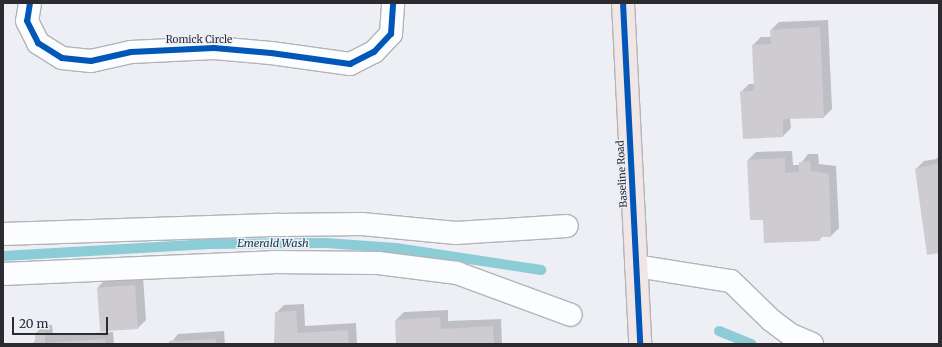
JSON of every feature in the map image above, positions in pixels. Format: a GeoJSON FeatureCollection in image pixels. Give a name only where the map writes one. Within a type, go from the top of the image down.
{"type":"FeatureCollection","features":[{"type":"Feature","properties":{"kind":"main road","name":"Baseline Road"},"geometry":{"type":"LineString","coordinates":[[623,3],[640,344]]}},
{"type":"Feature","properties":{"kind":"street","name":"Romick Circle"},"geometry":{"type":"LineString","coordinates":[[30,3],[27,21],[38,43],[62,58],[91,61],[131,52],[214,48],[271,53],[350,64],[374,52],[390,34],[393,3]]}},
{"type":"Feature","properties":{"kind":"street"},"geometry":{"type":"LineString","coordinates":[[3,234],[279,224],[362,224],[456,232],[567,226]]}},
{"type":"Feature","properties":{"kind":"street"},"geometry":{"type":"LineString","coordinates":[[3,274],[273,262],[378,263],[457,273],[571,315]]}},
{"type":"Feature","properties":{"kind":"street"},"geometry":{"type":"LineString","coordinates":[[636,266],[732,281],[771,320],[791,335],[812,344]]}},
{"type":"Feature","properties":{"kind":"building"},"geometry":{"type":"Polygon","coordinates":[[[820,27],[824,118],[783,119],[783,137],[743,139],[740,91],[754,91],[752,45],[771,44],[770,30],[820,27]]]}},
{"type":"Feature","properties":{"kind":"building"},"geometry":{"type":"Polygon","coordinates":[[[785,158],[785,173],[799,172],[799,162],[810,161],[811,171],[829,174],[831,237],[820,237],[820,241],[764,243],[763,220],[750,220],[747,160],[785,158]]]}},
{"type":"Feature","properties":{"kind":"building"},"geometry":{"type":"Polygon","coordinates":[[[939,163],[939,253],[927,255],[915,169],[939,163]]]}},
{"type":"Feature","properties":{"kind":"building"},"geometry":{"type":"Polygon","coordinates":[[[135,285],[138,329],[100,332],[97,288],[135,285]]]}},
{"type":"Feature","properties":{"kind":"building"},"geometry":{"type":"Polygon","coordinates":[[[296,311],[298,333],[348,330],[349,344],[274,344],[275,312],[296,311]]]}},
{"type":"Feature","properties":{"kind":"building"},"geometry":{"type":"Polygon","coordinates":[[[440,317],[441,329],[493,326],[494,344],[396,344],[395,320],[440,317]]]}},
{"type":"Feature","properties":{"kind":"building"},"geometry":{"type":"Polygon","coordinates":[[[45,332],[45,343],[105,339],[106,344],[32,344],[35,343],[35,333],[45,332]]]}},
{"type":"Feature","properties":{"kind":"building"},"geometry":{"type":"Polygon","coordinates":[[[216,339],[216,344],[169,344],[169,341],[216,339]]]}},
{"type":"Feature","properties":{"kind":"waterway","name":"Emerald Wash"},"geometry":{"type":"LineString","coordinates":[[3,256],[210,244],[326,243],[396,248],[541,270]]}},
{"type":"Feature","properties":{"kind":"waterway","name":"Emerald Wash"},"geometry":{"type":"LineString","coordinates":[[719,331],[751,344]]}},
{"type":"Feature","properties":{"kind":"cycle path"},"geometry":{"type":"LineString","coordinates":[[30,3],[27,21],[38,43],[62,58],[91,61],[131,52],[214,48],[271,53],[350,64],[374,52],[391,34],[393,3]]}},
{"type":"Feature","properties":{"kind":"cycle path"},"geometry":{"type":"LineString","coordinates":[[623,3],[640,344]]}}]}
